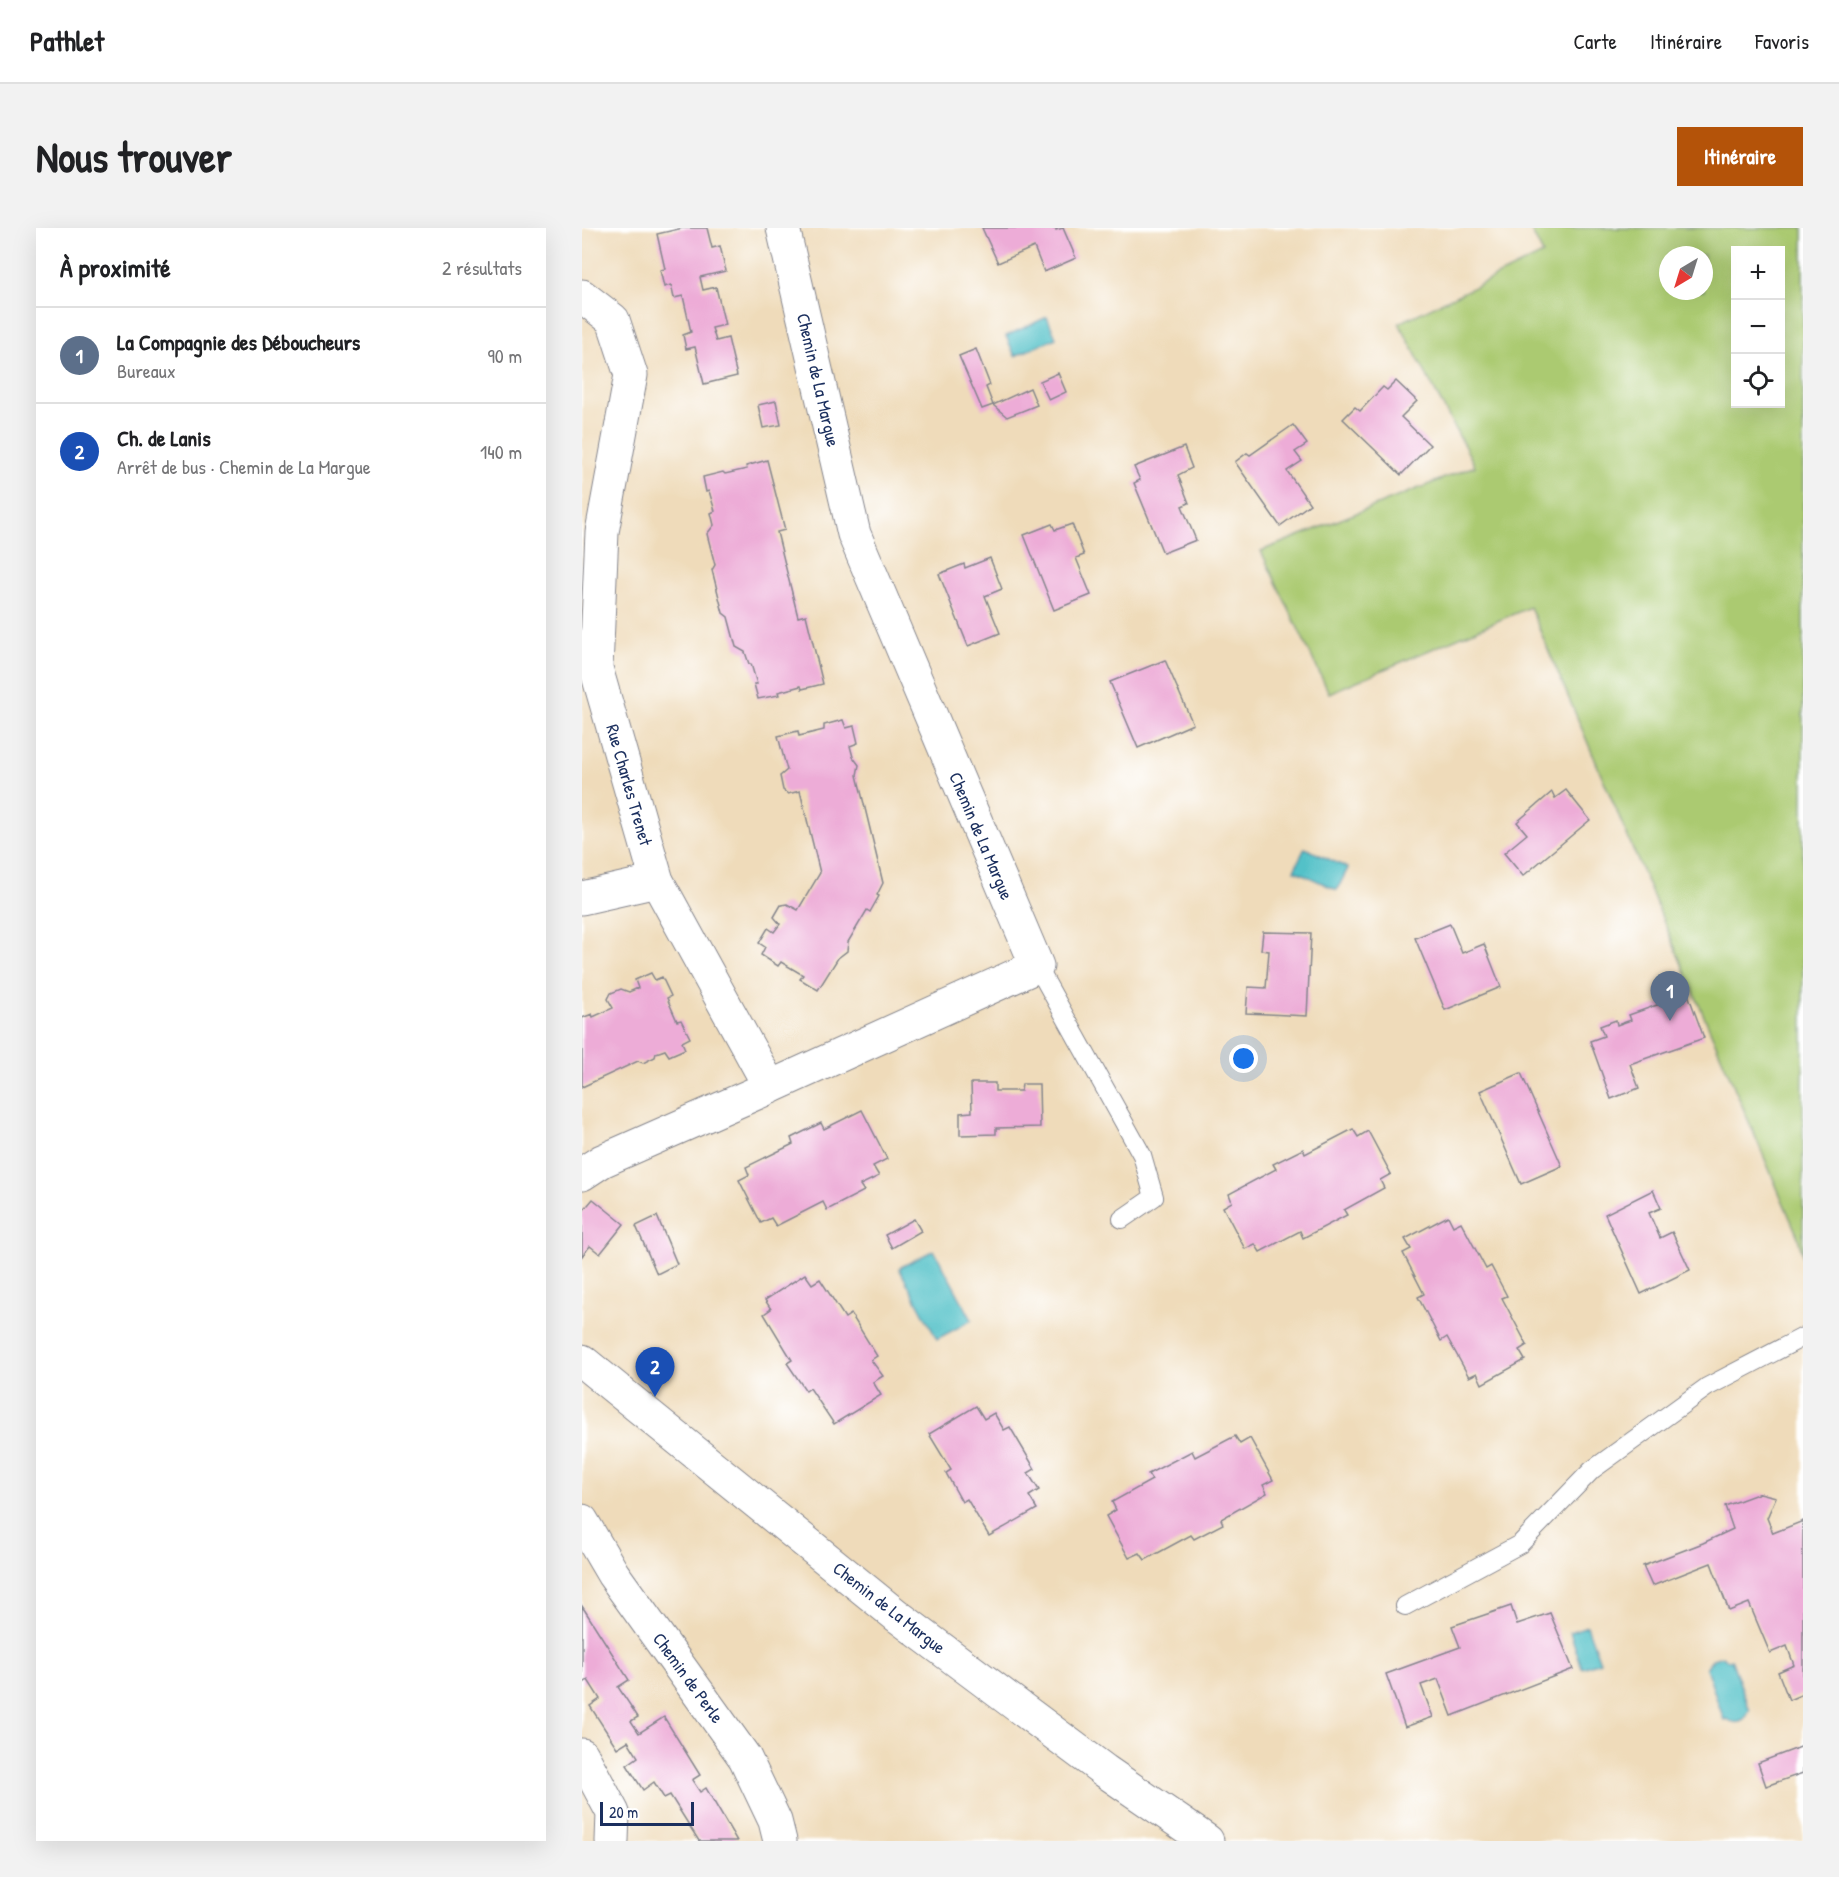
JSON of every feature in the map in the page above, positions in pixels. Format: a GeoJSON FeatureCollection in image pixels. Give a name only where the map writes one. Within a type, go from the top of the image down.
{"type":"FeatureCollection","features":[{"type":"Feature","properties":{"kind":"street","name":"Chemin de La Margue"},"geometry":{"type":"LineString","coordinates":[[783,228],[854,534],[1037,966]]}},
{"type":"Feature","properties":{"kind":"street","name":"Rue Charles Trenet"},"geometry":{"type":"LineString","coordinates":[[582,296],[613,320],[631,375],[602,532],[596,668],[657,881],[770,1087]]}},
{"type":"Feature","properties":{"kind":"street"},"geometry":{"type":"LineString","coordinates":[[582,898],[657,881]]}},
{"type":"Feature","properties":{"kind":"street"},"geometry":{"type":"LineString","coordinates":[[582,1174],[602,1161],[1037,966]]}},
{"type":"Feature","properties":{"kind":"street","name":"Chemin de La Margue"},"geometry":{"type":"LineString","coordinates":[[582,1361],[896,1616],[1105,1771],[1207,1841]]}},
{"type":"Feature","properties":{"kind":"street","name":"Chemin de Perle"},"geometry":{"type":"LineString","coordinates":[[582,1521],[613,1574],[745,1758],[775,1821],[780,1841]]}},
{"type":"Feature","properties":{"kind":"street"},"geometry":{"type":"LineString","coordinates":[[582,1755],[613,1813],[612,1841]]}},
{"type":"Feature","properties":{"kind":"lane"},"geometry":{"type":"LineString","coordinates":[[1037,966],[1142,1155],[1154,1197],[1122,1219]]}},
{"type":"Feature","properties":{"kind":"lane"},"geometry":{"type":"LineString","coordinates":[[1405,1606],[1520,1544],[1592,1470],[1611,1456],[1707,1387],[1803,1337]]}},
{"type":"Feature","properties":{"kind":"green space"},"geometry":{"type":"Polygon","coordinates":[[[1530,228],[1803,228],[1803,1258],[1798,1237],[1530,607],[1329,693],[1261,551],[1475,466],[1399,323],[1543,254],[1530,228]]]}},
{"type":"Feature","properties":{"kind":"water"},"geometry":{"type":"Polygon","coordinates":[[[1047,317],[1056,338],[1015,356],[1006,336],[1047,317]]]}},
{"type":"Feature","properties":{"kind":"water"},"geometry":{"type":"Polygon","coordinates":[[[1305,848],[1348,868],[1337,890],[1294,870],[1305,848]]]}},
{"type":"Feature","properties":{"kind":"water"},"geometry":{"type":"Polygon","coordinates":[[[934,1250],[972,1320],[937,1339],[899,1268],[934,1250]]]}},
{"type":"Feature","properties":{"kind":"water"},"geometry":{"type":"Polygon","coordinates":[[[1587,1626],[1600,1662],[1582,1668],[1570,1632],[1587,1626]]]}},
{"type":"Feature","properties":{"kind":"water"},"geometry":{"type":"Polygon","coordinates":[[[1722,1656],[1728,1660],[1731,1659],[1750,1711],[1745,1719],[1739,1722],[1724,1720],[1706,1668],[1713,1659],[1722,1656]]]}},
{"type":"Feature","properties":{"kind":"building"},"geometry":{"type":"Polygon","coordinates":[[[683,228],[707,228],[712,248],[720,246],[726,271],[700,277],[703,290],[716,287],[725,325],[712,328],[716,341],[728,338],[737,376],[704,384],[695,347],[686,349],[683,335],[691,332],[683,296],[674,298],[671,285],[664,287],[660,270],[665,269],[657,234],[683,228]]]}},
{"type":"Feature","properties":{"kind":"building"},"geometry":{"type":"Polygon","coordinates":[[[982,228],[1056,228],[1056,230],[1063,228],[1076,258],[1044,272],[1034,247],[998,263],[982,228]]]}},
{"type":"Feature","properties":{"kind":"building"},"geometry":{"type":"Polygon","coordinates":[[[976,349],[990,385],[986,387],[993,405],[982,409],[959,356],[976,349]]]}},
{"type":"Feature","properties":{"kind":"building"},"geometry":{"type":"Polygon","coordinates":[[[1058,373],[1066,392],[1049,400],[1040,381],[1058,373]]]}},
{"type":"Feature","properties":{"kind":"building"},"geometry":{"type":"Polygon","coordinates":[[[1396,381],[1417,401],[1401,417],[1430,445],[1401,475],[1343,419],[1355,407],[1360,411],[1383,387],[1387,390],[1396,381]]]}},
{"type":"Feature","properties":{"kind":"building"},"geometry":{"type":"Polygon","coordinates":[[[1030,388],[1037,405],[1007,417],[993,405],[1030,388]]]}},
{"type":"Feature","properties":{"kind":"building"},"geometry":{"type":"Polygon","coordinates":[[[776,401],[781,425],[763,428],[758,405],[776,401]]]}},
{"type":"Feature","properties":{"kind":"building"},"geometry":{"type":"Polygon","coordinates":[[[1293,425],[1307,444],[1295,452],[1302,461],[1287,471],[1310,504],[1280,526],[1235,462],[1247,453],[1250,455],[1293,425]]]}},
{"type":"Feature","properties":{"kind":"building"},"geometry":{"type":"Polygon","coordinates":[[[1184,447],[1192,468],[1178,475],[1189,503],[1182,506],[1196,540],[1163,553],[1134,483],[1140,480],[1134,467],[1184,447]]]}},
{"type":"Feature","properties":{"kind":"building"},"geometry":{"type":"Polygon","coordinates":[[[767,460],[785,530],[777,532],[798,617],[806,615],[823,684],[802,689],[801,686],[778,692],[779,695],[758,699],[754,684],[757,684],[751,664],[745,652],[736,647],[728,617],[723,613],[712,570],[715,565],[707,534],[714,525],[711,513],[715,511],[709,491],[706,492],[703,477],[747,469],[746,466],[767,460]]]}},
{"type":"Feature","properties":{"kind":"building"},"geometry":{"type":"Polygon","coordinates":[[[1052,524],[1055,530],[1072,524],[1084,555],[1076,558],[1091,595],[1054,610],[1024,535],[1052,524]]]}},
{"type":"Feature","properties":{"kind":"building"},"geometry":{"type":"Polygon","coordinates":[[[990,558],[1002,589],[985,596],[1000,633],[968,646],[939,574],[964,564],[965,568],[990,558]]]}},
{"type":"Feature","properties":{"kind":"building"},"geometry":{"type":"Polygon","coordinates":[[[1165,660],[1193,724],[1138,748],[1110,682],[1165,660]]]}},
{"type":"Feature","properties":{"kind":"building"},"geometry":{"type":"Polygon","coordinates":[[[843,720],[846,728],[854,726],[858,743],[850,746],[853,757],[859,765],[857,775],[883,883],[870,912],[867,910],[848,942],[847,951],[838,958],[818,990],[800,979],[803,975],[781,962],[778,966],[761,955],[765,947],[759,943],[768,928],[774,932],[780,924],[774,917],[781,905],[787,904],[798,910],[820,873],[800,791],[788,794],[783,790],[780,776],[787,770],[778,736],[798,731],[799,736],[824,730],[824,725],[843,720]]]}},
{"type":"Feature","properties":{"kind":"building"},"geometry":{"type":"Polygon","coordinates":[[[1566,790],[1590,820],[1523,876],[1504,853],[1527,834],[1517,822],[1552,792],[1555,798],[1566,790]]]}},
{"type":"Feature","properties":{"kind":"building"},"geometry":{"type":"Polygon","coordinates":[[[1450,924],[1462,953],[1484,944],[1501,987],[1445,1010],[1415,938],[1450,924]]]}},
{"type":"Feature","properties":{"kind":"building"},"geometry":{"type":"Polygon","coordinates":[[[1263,932],[1311,933],[1307,1016],[1246,1013],[1248,987],[1266,988],[1269,951],[1261,950],[1263,932]]]}},
{"type":"Feature","properties":{"kind":"building"},"geometry":{"type":"Polygon","coordinates":[[[651,973],[655,980],[662,977],[671,996],[667,998],[677,1021],[681,1020],[690,1038],[682,1042],[685,1049],[669,1056],[665,1050],[656,1053],[655,1057],[643,1063],[638,1061],[582,1087],[582,1018],[592,1014],[593,1017],[613,1008],[608,999],[611,993],[621,989],[629,992],[638,988],[635,980],[651,973]]]}},
{"type":"Feature","properties":{"kind":"building"},"geometry":{"type":"Polygon","coordinates":[[[1688,994],[1704,1038],[1630,1064],[1639,1088],[1611,1099],[1590,1041],[1604,1036],[1600,1026],[1616,1020],[1617,1025],[1631,1020],[1629,1015],[1688,994]]]}},
{"type":"Feature","properties":{"kind":"building"},"geometry":{"type":"Polygon","coordinates":[[[1521,1073],[1562,1166],[1521,1184],[1480,1091],[1521,1073]]]}},
{"type":"Feature","properties":{"kind":"building"},"geometry":{"type":"Polygon","coordinates":[[[971,1083],[995,1083],[995,1091],[1021,1091],[1022,1084],[1039,1084],[1040,1127],[996,1128],[996,1134],[960,1135],[960,1113],[972,1112],[971,1083]]]}},
{"type":"Feature","properties":{"kind":"building"},"geometry":{"type":"Polygon","coordinates":[[[862,1110],[887,1159],[873,1166],[879,1176],[860,1185],[864,1191],[827,1210],[823,1202],[776,1226],[771,1218],[761,1223],[739,1180],[749,1175],[746,1167],[793,1144],[791,1138],[821,1123],[824,1129],[862,1110]]]}},
{"type":"Feature","properties":{"kind":"building"},"geometry":{"type":"Polygon","coordinates":[[[1353,1129],[1358,1137],[1368,1131],[1391,1174],[1380,1180],[1384,1188],[1344,1210],[1347,1215],[1303,1238],[1300,1231],[1260,1252],[1255,1244],[1245,1249],[1223,1207],[1232,1202],[1229,1194],[1276,1169],[1273,1164],[1303,1149],[1305,1154],[1353,1129]]]}},
{"type":"Feature","properties":{"kind":"building"},"geometry":{"type":"Polygon","coordinates":[[[1653,1190],[1661,1208],[1649,1213],[1660,1238],[1672,1232],[1690,1270],[1641,1294],[1605,1214],[1653,1190]]]}},
{"type":"Feature","properties":{"kind":"building"},"geometry":{"type":"Polygon","coordinates":[[[593,1199],[624,1224],[600,1254],[590,1246],[582,1256],[582,1212],[593,1199]]]}},
{"type":"Feature","properties":{"kind":"building"},"geometry":{"type":"Polygon","coordinates":[[[657,1216],[677,1264],[657,1274],[636,1226],[657,1216]]]}},
{"type":"Feature","properties":{"kind":"building"},"geometry":{"type":"Polygon","coordinates":[[[1448,1216],[1453,1226],[1461,1222],[1486,1269],[1491,1266],[1507,1296],[1502,1298],[1527,1345],[1519,1350],[1525,1360],[1482,1384],[1477,1373],[1469,1377],[1447,1337],[1441,1341],[1418,1297],[1424,1294],[1403,1253],[1411,1249],[1405,1239],[1448,1216]]]}},
{"type":"Feature","properties":{"kind":"building"},"geometry":{"type":"Polygon","coordinates":[[[914,1219],[921,1231],[892,1248],[885,1235],[914,1219]]]}},
{"type":"Feature","properties":{"kind":"building"},"geometry":{"type":"Polygon","coordinates":[[[805,1274],[812,1284],[820,1279],[845,1318],[851,1314],[877,1356],[871,1360],[883,1376],[873,1382],[881,1395],[834,1424],[810,1388],[806,1391],[787,1363],[792,1360],[764,1314],[771,1309],[765,1300],[805,1274]]]}},
{"type":"Feature","properties":{"kind":"building"},"geometry":{"type":"Polygon","coordinates":[[[976,1406],[984,1419],[994,1413],[1004,1430],[1010,1427],[1035,1469],[1028,1473],[1039,1490],[1029,1496],[1037,1509],[989,1536],[967,1499],[962,1502],[946,1473],[951,1470],[929,1434],[976,1406]]]}},
{"type":"Feature","properties":{"kind":"building"},"geometry":{"type":"Polygon","coordinates":[[[1235,1436],[1240,1444],[1250,1438],[1273,1480],[1263,1485],[1267,1493],[1221,1519],[1223,1524],[1194,1539],[1191,1535],[1145,1560],[1140,1553],[1129,1558],[1106,1516],[1116,1510],[1112,1502],[1152,1480],[1148,1474],[1192,1451],[1195,1457],[1235,1436]]]}},
{"type":"Feature","properties":{"kind":"building"},"geometry":{"type":"Polygon","coordinates":[[[1760,1493],[1776,1497],[1767,1518],[1773,1533],[1803,1521],[1803,1694],[1789,1700],[1778,1672],[1794,1665],[1787,1646],[1770,1653],[1749,1603],[1729,1611],[1711,1563],[1652,1586],[1643,1566],[1733,1529],[1725,1506],[1760,1493]]]}},
{"type":"Feature","properties":{"kind":"building"},"geometry":{"type":"Polygon","coordinates":[[[582,1606],[629,1680],[618,1687],[638,1717],[631,1721],[639,1733],[664,1717],[700,1775],[692,1780],[700,1792],[706,1788],[737,1841],[699,1841],[670,1795],[664,1798],[654,1782],[643,1790],[627,1765],[638,1757],[628,1741],[617,1748],[590,1706],[600,1699],[588,1680],[582,1684],[582,1606]]]}},
{"type":"Feature","properties":{"kind":"building"},"geometry":{"type":"Polygon","coordinates":[[[1511,1606],[1517,1624],[1550,1613],[1573,1669],[1452,1716],[1438,1679],[1421,1685],[1433,1717],[1405,1727],[1386,1674],[1460,1647],[1452,1626],[1511,1606]]]}},
{"type":"Feature","properties":{"kind":"building"},"geometry":{"type":"Polygon","coordinates":[[[1803,1746],[1803,1773],[1766,1786],[1758,1763],[1803,1746]]]}},
{"type":"Feature","properties":{"kind":"place","name":"La Compagnie des Déboucheurs"},"geometry":{"type":"Point","coordinates":[1670,1021]}},
{"type":"Feature","properties":{"kind":"place","name":"Ch. de Lanis"},"geometry":{"type":"Point","coordinates":[655,1397]}}]}
